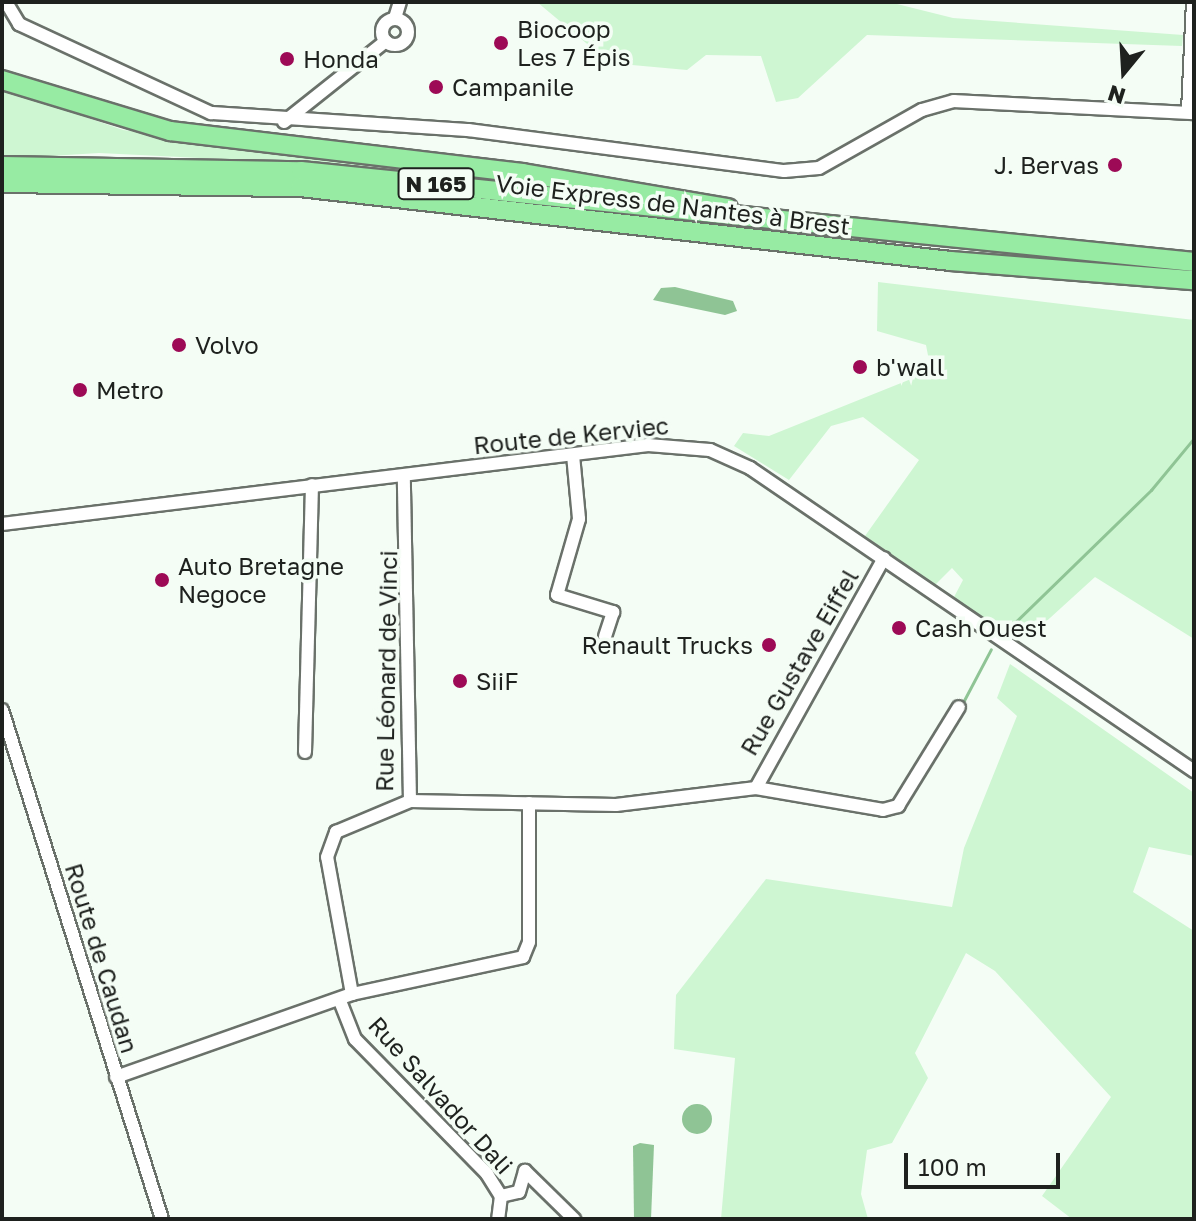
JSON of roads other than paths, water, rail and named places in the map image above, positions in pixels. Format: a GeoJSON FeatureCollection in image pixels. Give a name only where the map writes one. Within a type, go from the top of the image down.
{"type":"FeatureCollection","features":[{"type":"Feature","properties":{"kind":"highway"},"geometry":{"type":"LineString","coordinates":[[2,82],[170,131],[523,173],[868,234]]}},
{"type":"Feature","properties":{"kind":"highway","name":"Voie Express de Nantes à Brest"},"geometry":{"type":"LineString","coordinates":[[2,166],[301,171],[868,234],[1194,262]]}},
{"type":"Feature","properties":{"kind":"highway","name":"Voie Express de Nantes à Brest"},"geometry":{"type":"LineString","coordinates":[[2,183],[193,181],[389,195],[950,261],[1194,280]]}},
{"type":"Feature","properties":{"kind":"highway","name":"N 165"},"geometry":{"type":"LineString","coordinates":[[2,193],[363,200],[389,195]]}},
{"type":"Feature","properties":{"kind":"street"},"geometry":{"type":"LineString","coordinates":[[6,2],[19,24],[192,106],[284,122],[468,130],[784,171],[819,168],[922,110],[954,101],[1191,112],[1193,2]]}},
{"type":"Feature","properties":{"kind":"street"},"geometry":{"type":"LineString","coordinates":[[386,41],[384,25],[395,18],[400,2]]}},
{"type":"Feature","properties":{"kind":"street"},"geometry":{"type":"LineString","coordinates":[[386,41],[398,45],[407,37],[406,25],[395,18]]}},
{"type":"Feature","properties":{"kind":"street"},"geometry":{"type":"LineString","coordinates":[[284,122],[386,41]]}},
{"type":"Feature","properties":{"kind":"street","name":"Route de Kerviec"},"geometry":{"type":"LineString","coordinates":[[2,524],[312,485],[404,480],[648,445],[710,450],[750,468],[1194,771]]}},
{"type":"Feature","properties":{"kind":"street"},"geometry":{"type":"LineString","coordinates":[[573,455],[579,519],[557,595],[613,612],[605,637]]}},
{"type":"Feature","properties":{"kind":"street","name":"Rue Léonard de Vinci"},"geometry":{"type":"LineString","coordinates":[[346,998],[327,857],[336,832],[410,801],[404,480]]}},
{"type":"Feature","properties":{"kind":"street"},"geometry":{"type":"LineString","coordinates":[[305,752],[312,485]]}},
{"type":"Feature","properties":{"kind":"street","name":"Rue Gustave Eiffel"},"geometry":{"type":"LineString","coordinates":[[756,788],[884,558]]}},
{"type":"Feature","properties":{"kind":"street"},"geometry":{"type":"LineString","coordinates":[[410,801],[616,805],[756,788],[898,806],[959,707]]}},
{"type":"Feature","properties":{"kind":"street","name":"Route de Caudan"},"geometry":{"type":"LineString","coordinates":[[2,710],[162,1219]]}},
{"type":"Feature","properties":{"kind":"street"},"geometry":{"type":"LineString","coordinates":[[116,1077],[346,998],[523,957],[529,942],[529,803]]}},
{"type":"Feature","properties":{"kind":"street","name":"Rue Salvador Dali"},"geometry":{"type":"LineString","coordinates":[[346,998],[355,1039],[501,1196],[498,1219]]}},
{"type":"Feature","properties":{"kind":"street"},"geometry":{"type":"LineString","coordinates":[[501,1196],[519,1192],[525,1171],[573,1219]]}},
{"type":"Feature","properties":{"kind":"waterway"},"geometry":{"type":"LineString","coordinates":[[1005,632],[1151,490],[1194,438]]}},
{"type":"Feature","properties":{"kind":"waterway"},"geometry":{"type":"LineString","coordinates":[[961,706],[991,649]]}},
{"type":"Feature","properties":{"kind":"place","name":"Biocoop Les 7 Épis"},"geometry":{"type":"Point","coordinates":[501,43]}},
{"type":"Feature","properties":{"kind":"place","name":"Honda"},"geometry":{"type":"Point","coordinates":[287,59]}},
{"type":"Feature","properties":{"kind":"place","name":"Campanile"},"geometry":{"type":"Point","coordinates":[436,87]}},
{"type":"Feature","properties":{"kind":"place","name":"J. Bervas"},"geometry":{"type":"Point","coordinates":[1115,165]}},
{"type":"Feature","properties":{"kind":"place","name":"Volvo"},"geometry":{"type":"Point","coordinates":[179,345]}},
{"type":"Feature","properties":{"kind":"place","name":"b'wall"},"geometry":{"type":"Point","coordinates":[860,367]}},
{"type":"Feature","properties":{"kind":"place","name":"Metro"},"geometry":{"type":"Point","coordinates":[80,390]}},
{"type":"Feature","properties":{"kind":"place","name":"Auto Bretagne Negoce"},"geometry":{"type":"Point","coordinates":[162,580]}},
{"type":"Feature","properties":{"kind":"place","name":"Cash Ouest"},"geometry":{"type":"Point","coordinates":[899,628]}},
{"type":"Feature","properties":{"kind":"place","name":"Renault Trucks"},"geometry":{"type":"Point","coordinates":[769,645]}},
{"type":"Feature","properties":{"kind":"place","name":"SiiF"},"geometry":{"type":"Point","coordinates":[460,681]}}]}
